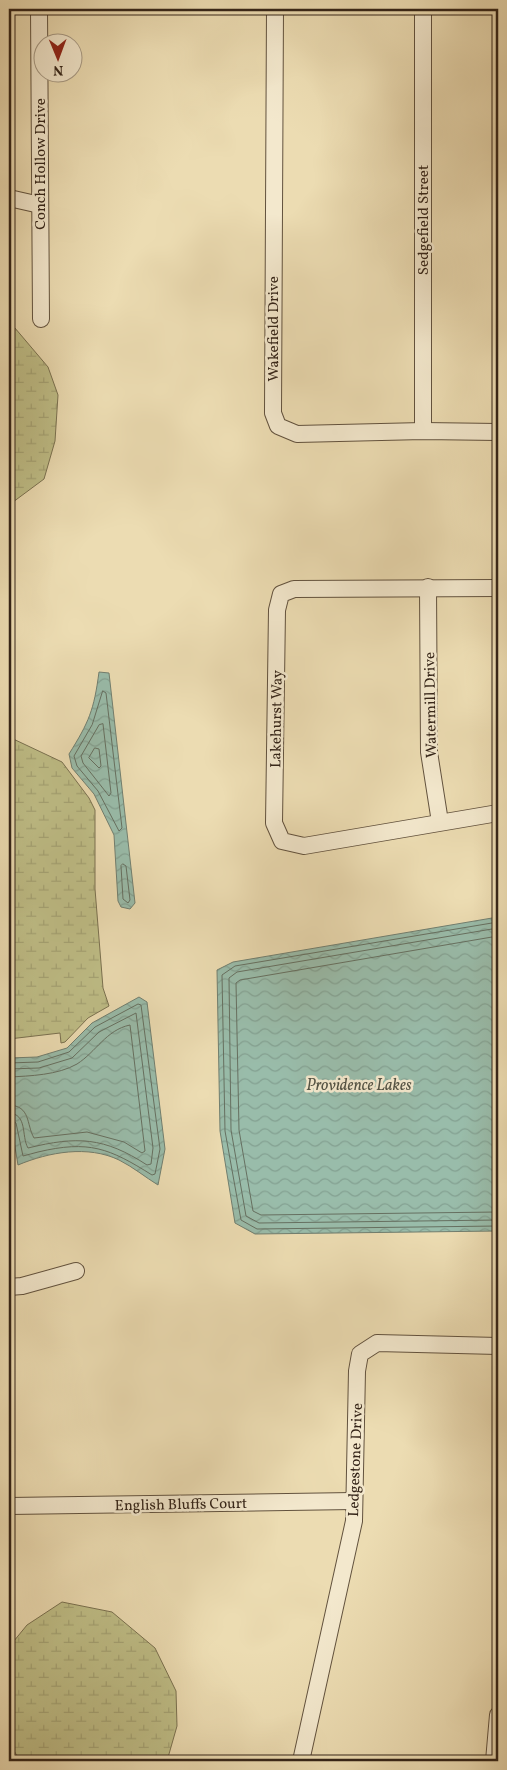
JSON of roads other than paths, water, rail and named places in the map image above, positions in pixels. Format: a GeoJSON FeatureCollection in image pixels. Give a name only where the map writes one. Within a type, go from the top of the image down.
{"type":"FeatureCollection","features":[{"type":"Feature","properties":{"kind":"street","name":"Conch Hollow Drive"},"geometry":{"type":"LineString","coordinates":[[39,9],[41,319]]}},
{"type":"Feature","properties":{"kind":"street","name":"Wakefield Drive"},"geometry":{"type":"LineString","coordinates":[[275,9],[273,413],[278,426],[297,434],[423,431],[498,432]]}},
{"type":"Feature","properties":{"kind":"street","name":"Sedgefield Street"},"geometry":{"type":"LineString","coordinates":[[423,9],[423,431]]}},
{"type":"Feature","properties":{"kind":"street"},"geometry":{"type":"LineString","coordinates":[[9,198],[40,205]]}},
{"type":"Feature","properties":{"kind":"street","name":"Watermill Drive"},"geometry":{"type":"LineString","coordinates":[[428,587],[429,752],[440,822]]}},
{"type":"Feature","properties":{"kind":"street","name":"Lakehurst Way"},"geometry":{"type":"LineString","coordinates":[[498,588],[294,589],[281,594],[277,610],[274,822],[282,841],[304,846],[498,813]]}},
{"type":"Feature","properties":{"kind":"street"},"geometry":{"type":"LineString","coordinates":[[9,1286],[22,1286],[76,1271]]}},
{"type":"Feature","properties":{"kind":"street","name":"Ledgestone Drive"},"geometry":{"type":"LineString","coordinates":[[301,1761],[354,1521],[357,1371],[360,1354],[377,1343],[498,1346]]}},
{"type":"Feature","properties":{"kind":"street","name":"English Bluffs Court"},"geometry":{"type":"LineString","coordinates":[[9,1506],[353,1502]]}},
{"type":"Feature","properties":{"kind":"street"},"geometry":{"type":"LineString","coordinates":[[494,1761],[498,1716]]}},
{"type":"Feature","properties":{"kind":"water"},"geometry":{"type":"Polygon","coordinates":[[[99,672],[109,673],[135,903],[130,909],[121,907],[118,901],[114,835],[94,794],[72,768],[69,754],[90,715],[99,672]]]}},
{"type":"Feature","properties":{"kind":"water","name":"Providence Lakes"},"geometry":{"type":"Polygon","coordinates":[[[498,917],[498,1231],[255,1234],[235,1223],[220,1131],[217,970],[233,962],[498,917]]]}},
{"type":"Feature","properties":{"kind":"water"},"geometry":{"type":"Polygon","coordinates":[[[139,997],[147,1002],[165,1149],[158,1185],[119,1160],[95,1153],[68,1152],[55,1154],[18,1165],[9,1111],[9,1058],[37,1057],[67,1048],[92,1023],[139,997]]]}}]}
